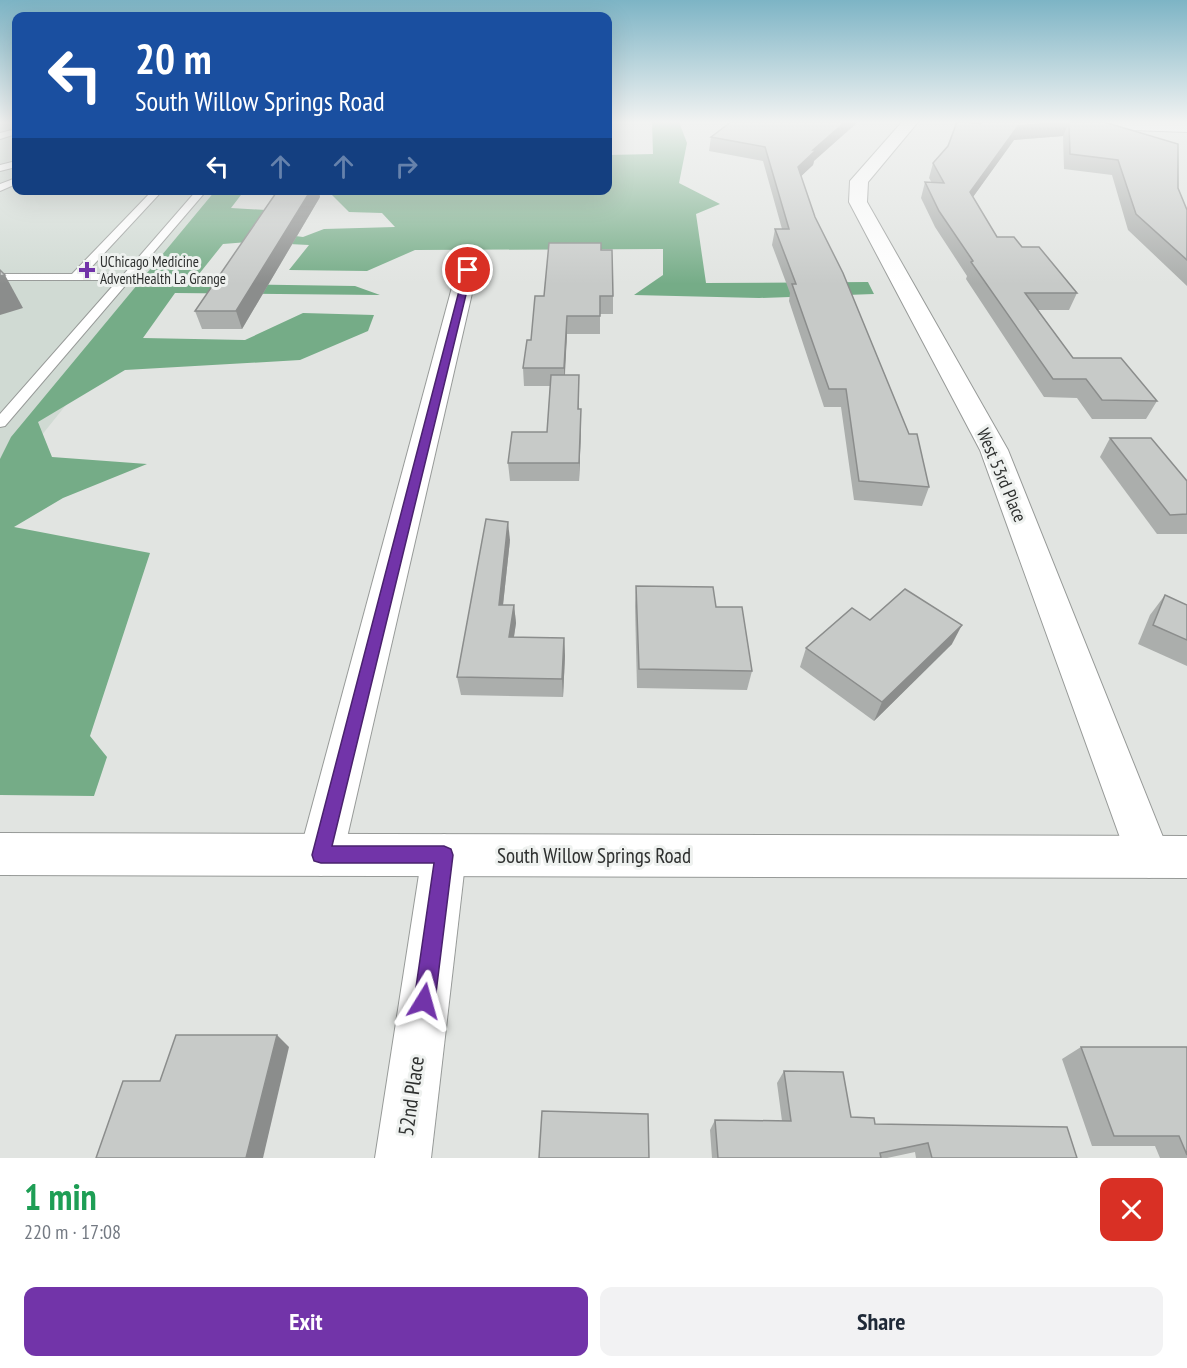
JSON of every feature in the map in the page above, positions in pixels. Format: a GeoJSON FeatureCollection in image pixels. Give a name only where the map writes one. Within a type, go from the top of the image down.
{"type":"FeatureCollection","features":[{"type":"Feature","properties":{"kind":"street","name":"West 53rd Place"},"geometry":{"type":"LineString","coordinates":[[862,176],[858,181],[858,202],[994,450],[1168,857]]}},
{"type":"Feature","properties":{"kind":"street"},"geometry":{"type":"LineString","coordinates":[[321,855],[471,254]]}},
{"type":"Feature","properties":{"kind":"street","name":"South Willow Springs Road"},"geometry":{"type":"LineString","coordinates":[[0,854],[1168,857]]}},
{"type":"Feature","properties":{"kind":"street","name":"52nd Place"},"geometry":{"type":"LineString","coordinates":[[403,1158],[444,855]]}},
{"type":"Feature","properties":{"kind":"lane"},"geometry":{"type":"LineString","coordinates":[[75,277],[154,195]]}},
{"type":"Feature","properties":{"kind":"lane"},"geometry":{"type":"LineString","coordinates":[[0,423],[199,195]]}},
{"type":"Feature","properties":{"kind":"lane"},"geometry":{"type":"LineString","coordinates":[[0,277],[128,277]]}},
{"type":"Feature","properties":{"kind":"shaded area","name":"UChicago Medicine AdventHealth La Grange"},"geometry":{"type":"Polygon","coordinates":[[[0,176],[12,176],[12,195],[235,195],[0,487],[0,176]]]}},
{"type":"Feature","properties":{"kind":"green space"},"geometry":{"type":"Polygon","coordinates":[[[612,176],[680,176],[679,183],[720,204],[696,214],[706,283],[868,282],[874,294],[759,298],[634,295],[663,275],[663,249],[415,250],[367,271],[289,270],[309,245],[248,242],[223,244],[199,274],[213,284],[355,286],[380,295],[175,293],[143,338],[245,340],[303,313],[374,315],[368,331],[300,360],[125,370],[38,422],[52,457],[147,464],[63,498],[14,527],[150,553],[90,736],[107,757],[94,796],[0,795],[0,459],[11,437],[212,195],[241,195],[231,208],[266,210],[250,230],[303,237],[324,229],[395,227],[382,213],[349,212],[332,195],[612,195],[612,176]]]}},
{"type":"Feature","properties":{"kind":"building"},"geometry":{"type":"Polygon","coordinates":[[[773,176],[801,176],[815,217],[843,273],[909,434],[917,434],[929,487],[859,481],[846,389],[829,389],[792,284],[796,284],[775,229],[789,229],[773,176]]]}},
{"type":"Feature","properties":{"kind":"building"},"geometry":{"type":"Polygon","coordinates":[[[940,176],[982,176],[970,192],[997,237],[1014,237],[1022,247],[1039,247],[1077,293],[1025,293],[1073,358],[1121,358],[1157,401],[1102,400],[1086,379],[1053,379],[971,262],[973,261],[939,211],[925,182],[944,183],[940,176]]]}},
{"type":"Feature","properties":{"kind":"building"},"geometry":{"type":"Polygon","coordinates":[[[1123,176],[1178,176],[1178,188],[1187,210],[1187,260],[1136,214],[1123,176]]]}},
{"type":"Feature","properties":{"kind":"building"},"geometry":{"type":"Polygon","coordinates":[[[275,195],[308,195],[236,311],[195,311],[275,195]]]}},
{"type":"Feature","properties":{"kind":"building"},"geometry":{"type":"Polygon","coordinates":[[[549,243],[601,243],[601,250],[612,250],[613,296],[600,296],[600,316],[567,316],[564,368],[523,368],[527,340],[531,340],[535,296],[544,296],[549,243]]]}},
{"type":"Feature","properties":{"kind":"building"},"geometry":{"type":"Polygon","coordinates":[[[551,375],[579,375],[578,409],[581,409],[579,463],[508,463],[512,432],[547,432],[551,375]]]}},
{"type":"Feature","properties":{"kind":"building"},"geometry":{"type":"Polygon","coordinates":[[[1110,438],[1151,438],[1187,481],[1187,514],[1170,515],[1110,438]]]}},
{"type":"Feature","properties":{"kind":"building"},"geometry":{"type":"Polygon","coordinates":[[[486,519],[508,522],[499,605],[514,605],[509,637],[564,638],[562,679],[457,677],[486,519]]]}},
{"type":"Feature","properties":{"kind":"building"},"geometry":{"type":"Polygon","coordinates":[[[636,586],[713,587],[716,607],[742,607],[752,671],[639,669],[636,586]]]}},
{"type":"Feature","properties":{"kind":"building"},"geometry":{"type":"Polygon","coordinates":[[[905,589],[962,625],[882,702],[806,648],[852,608],[870,620],[905,589]]]}},
{"type":"Feature","properties":{"kind":"building"},"geometry":{"type":"Polygon","coordinates":[[[1165,595],[1187,605],[1187,640],[1153,625],[1165,595]]]}},
{"type":"Feature","properties":{"kind":"building"},"geometry":{"type":"Polygon","coordinates":[[[176,1035],[277,1035],[246,1158],[96,1158],[123,1081],[160,1081],[176,1035]]]}},
{"type":"Feature","properties":{"kind":"building"},"geometry":{"type":"Polygon","coordinates":[[[1081,1047],[1187,1047],[1187,1155],[1179,1136],[1114,1136],[1081,1047]]]}},
{"type":"Feature","properties":{"kind":"building"},"geometry":{"type":"Polygon","coordinates":[[[784,1071],[843,1072],[851,1117],[874,1118],[875,1124],[1067,1127],[1077,1158],[932,1158],[928,1143],[880,1153],[881,1158],[718,1158],[715,1120],[791,1121],[784,1071]]]}},
{"type":"Feature","properties":{"kind":"building"},"geometry":{"type":"Polygon","coordinates":[[[542,1111],[648,1114],[649,1158],[539,1158],[542,1111]]]}},
{"type":"Feature","properties":{"kind":"place","name":"UChicago Medicine AdventHealth La Grange"},"geometry":{"type":"Point","coordinates":[87,270]}},
{"type":"Feature","properties":{"kind":"route"},"geometry":{"type":"LineString","coordinates":[[424,1001],[444,855],[321,855],[468,270]]}}]}
